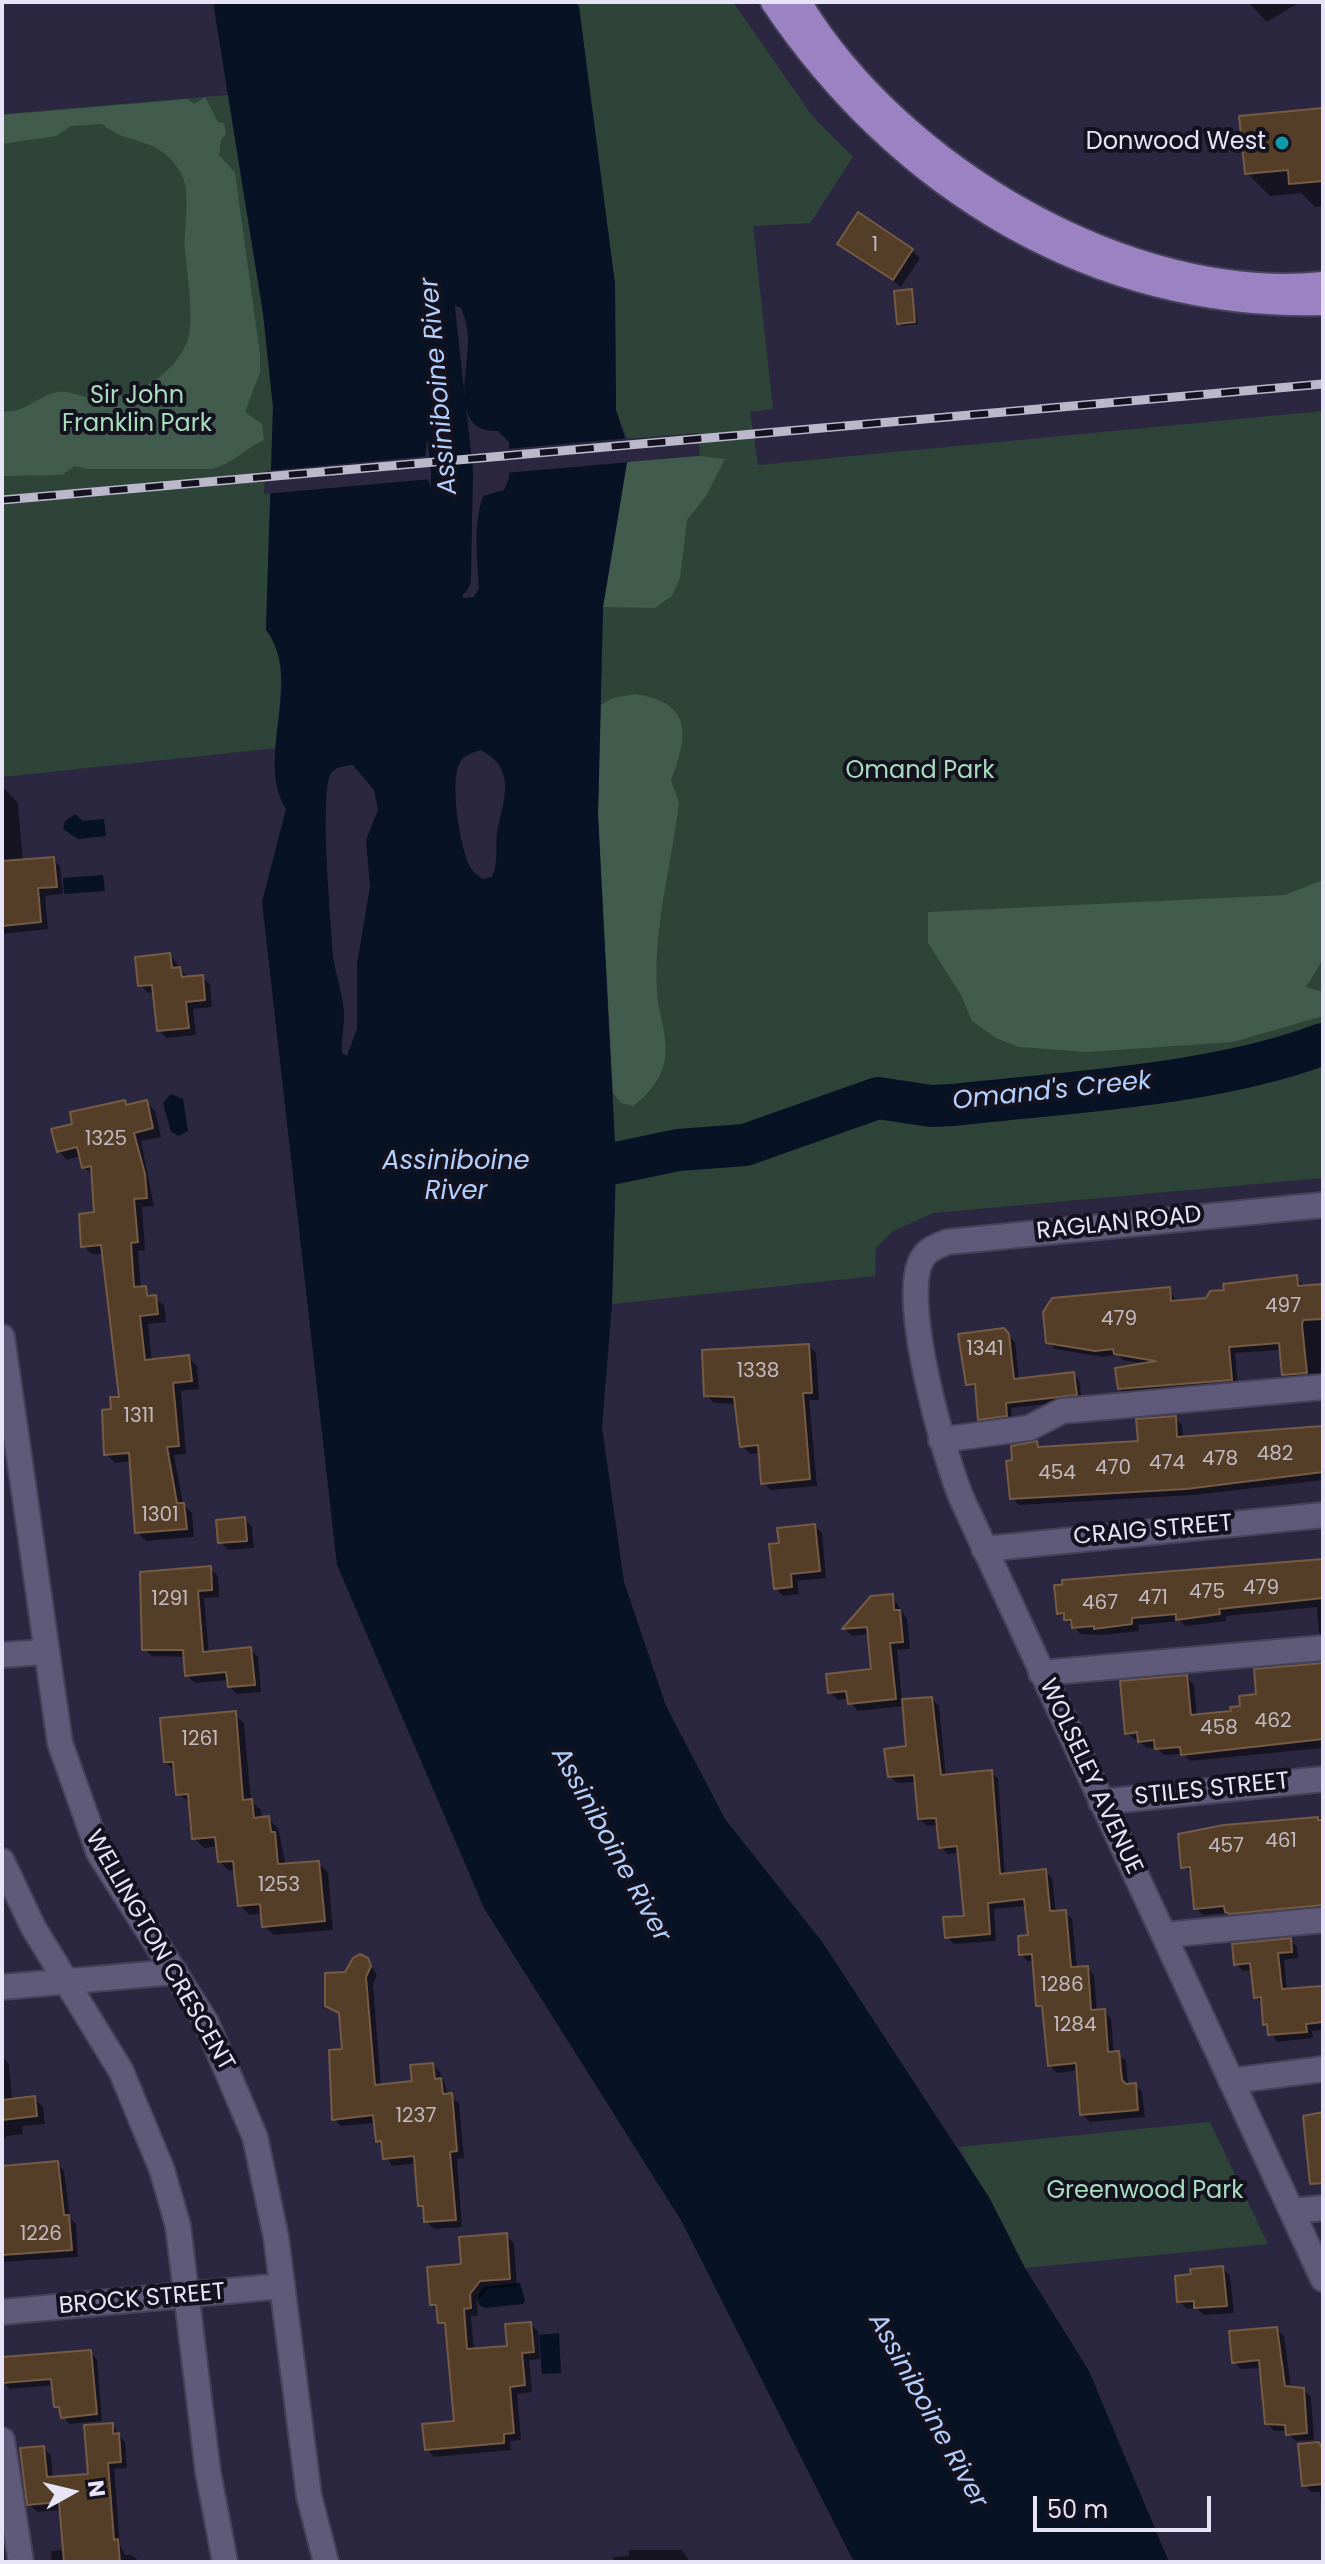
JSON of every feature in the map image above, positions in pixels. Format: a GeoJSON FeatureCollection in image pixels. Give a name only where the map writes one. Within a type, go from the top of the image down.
{"type":"FeatureCollection","features":[{"type":"Feature","properties":{"kind":"main road"},"geometry":{"type":"LineString","coordinates":[[773,2],[815,63],[867,120],[943,182],[1019,230],[1098,267],[1166,288],[1252,301],[1323,303]]}},
{"type":"Feature","properties":{"kind":"main road"},"geometry":{"type":"LineString","coordinates":[[799,2],[858,81],[903,126],[942,160],[1044,222],[1138,261],[1188,274],[1275,284],[1323,284]]}},
{"type":"Feature","properties":{"kind":"street","name":"RAGLAN ROAD"},"geometry":{"type":"LineString","coordinates":[[921,1259],[932,1248],[947,1242],[1323,1205]]}},
{"type":"Feature","properties":{"kind":"street","name":"WOLSELEY AVENUE"},"geometry":{"type":"LineString","coordinates":[[921,1259],[916,1285],[917,1307],[941,1440],[984,1549],[1323,2279]]}},
{"type":"Feature","properties":{"kind":"street","name":"WELLINGTON CRESCENT"},"geometry":{"type":"LineString","coordinates":[[2,1337],[44,1652],[60,1743],[88,1828],[113,1880],[175,1972],[216,2043],[255,2137],[271,2209],[304,2465],[326,2562]]}},
{"type":"Feature","properties":{"kind":"street"},"geometry":{"type":"LineString","coordinates":[[941,1440],[1029,1428],[1062,1411],[1323,1387]]}},
{"type":"Feature","properties":{"kind":"street","name":"CRAIG STREET"},"geometry":{"type":"LineString","coordinates":[[984,1549],[1323,1515]]}},
{"type":"Feature","properties":{"kind":"street"},"geometry":{"type":"LineString","coordinates":[[1041,1673],[1323,1648]]}},
{"type":"Feature","properties":{"kind":"street"},"geometry":{"type":"LineString","coordinates":[[2,1655],[44,1652]]}},
{"type":"Feature","properties":{"kind":"street","name":"STILES STREET"},"geometry":{"type":"LineString","coordinates":[[1101,1802],[1323,1779]]}},
{"type":"Feature","properties":{"kind":"street"},"geometry":{"type":"LineString","coordinates":[[2,1861],[33,1927],[121,2071],[140,2110],[171,2197],[187,2296],[208,2472],[225,2562]]}},
{"type":"Feature","properties":{"kind":"street"},"geometry":{"type":"LineString","coordinates":[[1164,1935],[1323,1920]]}},
{"type":"Feature","properties":{"kind":"street"},"geometry":{"type":"LineString","coordinates":[[2,1987],[175,1972]]}},
{"type":"Feature","properties":{"kind":"street"},"geometry":{"type":"LineString","coordinates":[[1231,2081],[1323,2069]]}},
{"type":"Feature","properties":{"kind":"street"},"geometry":{"type":"LineString","coordinates":[[1292,2211],[1323,2208]]}},
{"type":"Feature","properties":{"kind":"street","name":"BROCK STREET"},"geometry":{"type":"LineString","coordinates":[[2,2312],[282,2286]]}},
{"type":"Feature","properties":{"kind":"street"},"geometry":{"type":"LineString","coordinates":[[2,2440],[21,2562]]}},
{"type":"Feature","properties":{"kind":"green space","name":"Omand Park"},"geometry":{"type":"Polygon","coordinates":[[[576,2],[733,2],[813,117],[853,157],[810,223],[753,226],[773,409],[750,412],[758,465],[1323,411],[1323,1031],[1219,1063],[1094,1072],[964,1091],[968,1117],[1249,1077],[1280,1071],[1323,1056],[1323,1178],[933,1213],[893,1231],[876,1248],[875,1276],[612,1304],[616,1163],[598,815],[603,607],[627,462],[700,456],[698,433],[627,439],[616,410],[615,284],[576,2]]]}},
{"type":"Feature","properties":{"kind":"green space","name":"Sir John Franklin Park"},"geometry":{"type":"Polygon","coordinates":[[[228,95],[263,313],[273,407],[266,630],[279,657],[281,672],[277,748],[2,777],[2,114],[228,95]]]}},
{"type":"Feature","properties":{"kind":"green space"},"geometry":{"type":"Polygon","coordinates":[[[205,97],[218,122],[224,123],[226,134],[221,140],[219,155],[235,173],[260,354],[260,372],[245,412],[262,424],[264,440],[226,464],[211,469],[87,469],[75,466],[62,475],[2,476],[2,411],[24,408],[58,392],[100,399],[131,393],[154,381],[181,354],[189,334],[190,311],[185,251],[186,191],[181,173],[172,161],[153,146],[122,136],[102,124],[71,126],[56,136],[2,144],[2,115],[188,99],[194,104],[205,97]]]}},
{"type":"Feature","properties":{"kind":"green space"},"geometry":{"type":"Polygon","coordinates":[[[700,456],[725,459],[706,496],[687,520],[680,578],[672,596],[655,608],[603,607],[627,462],[700,456]]]}},
{"type":"Feature","properties":{"kind":"green space"},"geometry":{"type":"Polygon","coordinates":[[[635,694],[668,705],[682,724],[682,737],[671,781],[679,802],[658,943],[657,990],[666,1052],[661,1073],[633,1106],[621,1103],[613,1093],[598,815],[601,705],[613,698],[635,694]]]}},
{"type":"Feature","properties":{"kind":"green space"},"geometry":{"type":"Polygon","coordinates":[[[1323,880],[1323,959],[1306,987],[1323,992],[1323,1016],[1233,1042],[1087,1052],[1019,1047],[996,1038],[972,1021],[961,995],[928,943],[928,912],[1285,895],[1323,880]]]}},
{"type":"Feature","properties":{"kind":"green space","name":"Greenwood Park"},"geometry":{"type":"Polygon","coordinates":[[[1210,2122],[1268,2244],[1025,2268],[959,2147],[1210,2122]]]}},
{"type":"Feature","properties":{"kind":"water","name":"Assiniboine River"},"geometry":{"type":"Polygon","coordinates":[[[213,2],[576,2],[579,6],[615,284],[616,410],[629,450],[603,607],[598,815],[616,1163],[612,1304],[602,1427],[624,1582],[666,1706],[725,1819],[823,1943],[989,2197],[1025,2268],[1089,2371],[1169,2562],[854,2562],[682,2222],[484,1908],[337,1565],[262,902],[286,809],[278,788],[275,766],[281,672],[277,650],[266,630],[273,407],[263,313],[213,2]],[[450,304],[441,313],[432,337],[431,414],[426,462],[431,489],[454,525],[457,582],[464,598],[474,597],[479,588],[476,541],[480,507],[483,496],[504,490],[509,478],[509,442],[498,431],[482,429],[472,422],[465,397],[467,328],[461,308],[450,304]],[[481,750],[467,755],[457,771],[456,799],[460,830],[471,869],[483,879],[492,877],[495,866],[504,777],[493,758],[481,750]],[[353,765],[331,773],[328,785],[327,860],[333,955],[344,1008],[342,1053],[347,1056],[357,1029],[357,964],[370,886],[366,840],[378,810],[374,790],[353,765]]]}},
{"type":"Feature","properties":{"kind":"water"},"geometry":{"type":"Polygon","coordinates":[[[75,814],[83,821],[104,819],[106,836],[78,839],[63,829],[65,821],[75,814]]]}},
{"type":"Feature","properties":{"kind":"water"},"geometry":{"type":"Polygon","coordinates":[[[103,875],[105,891],[64,894],[63,878],[103,875]]]}},
{"type":"Feature","properties":{"kind":"water"},"geometry":{"type":"Polygon","coordinates":[[[171,1094],[183,1099],[188,1131],[179,1136],[171,1132],[163,1103],[171,1094]]]}},
{"type":"Feature","properties":{"kind":"water"},"geometry":{"type":"Polygon","coordinates":[[[520,2283],[525,2300],[523,2304],[485,2308],[479,2305],[478,2297],[483,2287],[520,2283]]]}},
{"type":"Feature","properties":{"kind":"water"},"geometry":{"type":"Polygon","coordinates":[[[559,2333],[561,2373],[542,2374],[539,2335],[559,2333]]]}},
{"type":"Feature","properties":{"kind":"pier"},"geometry":{"type":"Polygon","coordinates":[[[631,438],[631,462],[505,473],[505,449],[631,438]]]}},
{"type":"Feature","properties":{"kind":"pier"},"geometry":{"type":"Polygon","coordinates":[[[429,456],[432,479],[264,494],[265,471],[429,456]]]}},
{"type":"Feature","properties":{"kind":"building","name":"Donwood West"},"geometry":{"type":"Polygon","coordinates":[[[1323,108],[1323,181],[1289,184],[1288,170],[1245,174],[1239,116],[1323,108]]]}},
{"type":"Feature","properties":{"kind":"building"},"geometry":{"type":"Polygon","coordinates":[[[858,212],[913,249],[893,280],[837,244],[858,212]]]}},
{"type":"Feature","properties":{"kind":"building"},"geometry":{"type":"Polygon","coordinates":[[[912,289],[915,322],[897,324],[894,291],[912,289]]]}},
{"type":"Feature","properties":{"kind":"building"},"geometry":{"type":"Polygon","coordinates":[[[54,857],[57,887],[38,888],[41,922],[2,926],[2,861],[54,857]]]}},
{"type":"Feature","properties":{"kind":"building"},"geometry":{"type":"Polygon","coordinates":[[[170,953],[172,968],[180,967],[182,977],[203,975],[205,1000],[186,1002],[189,1028],[157,1031],[152,985],[138,986],[135,957],[170,953]]]}},
{"type":"Feature","properties":{"kind":"building"},"geometry":{"type":"Polygon","coordinates":[[[125,1100],[126,1105],[147,1100],[153,1128],[134,1133],[145,1174],[147,1198],[134,1199],[138,1242],[131,1243],[134,1287],[146,1286],[147,1296],[156,1295],[158,1314],[140,1316],[145,1360],[189,1355],[192,1381],[173,1383],[179,1446],[167,1447],[177,1503],[184,1503],[187,1529],[135,1533],[129,1453],[104,1455],[102,1410],[111,1409],[110,1397],[119,1397],[101,1245],[81,1247],[79,1214],[94,1212],[91,1166],[82,1168],[77,1147],[57,1152],[51,1129],[72,1124],[70,1112],[125,1100]]]}},
{"type":"Feature","properties":{"kind":"building"},"geometry":{"type":"Polygon","coordinates":[[[1297,1275],[1298,1286],[1323,1284],[1323,1319],[1303,1320],[1302,1325],[1307,1373],[1282,1375],[1279,1343],[1229,1347],[1232,1380],[1118,1389],[1115,1368],[1156,1361],[1114,1354],[1113,1349],[1095,1351],[1046,1343],[1043,1312],[1052,1298],[1170,1287],[1171,1301],[1206,1298],[1210,1291],[1224,1290],[1223,1284],[1297,1275]]]}},
{"type":"Feature","properties":{"kind":"building"},"geometry":{"type":"Polygon","coordinates":[[[1004,1328],[1009,1334],[1014,1379],[1074,1372],[1077,1395],[1006,1403],[1007,1416],[978,1420],[975,1384],[966,1385],[958,1334],[1004,1328]]]}},
{"type":"Feature","properties":{"kind":"building"},"geometry":{"type":"Polygon","coordinates":[[[809,1344],[812,1393],[803,1393],[810,1479],[761,1484],[758,1445],[740,1447],[734,1397],[704,1396],[702,1350],[809,1344]]]}},
{"type":"Feature","properties":{"kind":"building"},"geometry":{"type":"Polygon","coordinates":[[[1176,1416],[1177,1437],[1323,1426],[1323,1472],[1186,1489],[1010,1499],[1006,1461],[1012,1460],[1011,1446],[1037,1441],[1038,1447],[1138,1441],[1136,1419],[1176,1416]]]}},
{"type":"Feature","properties":{"kind":"building"},"geometry":{"type":"Polygon","coordinates":[[[245,1517],[247,1541],[218,1543],[216,1520],[245,1517]]]}},
{"type":"Feature","properties":{"kind":"building"},"geometry":{"type":"Polygon","coordinates":[[[815,1524],[820,1571],[791,1574],[792,1587],[774,1589],[769,1544],[779,1543],[777,1528],[815,1524]]]}},
{"type":"Feature","properties":{"kind":"building"},"geometry":{"type":"Polygon","coordinates":[[[1323,1559],[1323,1598],[1219,1609],[1220,1614],[1176,1620],[1176,1614],[1132,1618],[1132,1624],[1094,1629],[1094,1626],[1072,1628],[1071,1620],[1064,1620],[1064,1613],[1057,1614],[1054,1585],[1062,1585],[1062,1580],[1323,1559]]]}},
{"type":"Feature","properties":{"kind":"building"},"geometry":{"type":"Polygon","coordinates":[[[211,1566],[212,1590],[198,1591],[203,1652],[251,1647],[255,1685],[228,1687],[226,1672],[185,1676],[183,1650],[142,1650],[140,1572],[211,1566]]]}},
{"type":"Feature","properties":{"kind":"building"},"geometry":{"type":"Polygon","coordinates":[[[893,1594],[894,1610],[900,1610],[903,1642],[890,1643],[896,1699],[848,1704],[846,1691],[828,1693],[826,1674],[871,1669],[867,1627],[842,1629],[871,1596],[893,1594]]]}},
{"type":"Feature","properties":{"kind":"building"},"geometry":{"type":"Polygon","coordinates":[[[1323,1663],[1323,1739],[1181,1755],[1180,1747],[1155,1749],[1154,1740],[1138,1742],[1137,1732],[1125,1734],[1120,1681],[1187,1675],[1191,1715],[1231,1711],[1230,1707],[1240,1706],[1239,1696],[1256,1694],[1254,1669],[1323,1663]]]}},
{"type":"Feature","properties":{"kind":"building"},"geometry":{"type":"Polygon","coordinates":[[[932,1697],[941,1775],[992,1770],[1000,1874],[1046,1869],[1050,1911],[1066,1910],[1071,1967],[1088,1966],[1091,2010],[1105,2009],[1108,2052],[1119,2051],[1122,2080],[1126,2084],[1136,2083],[1138,2110],[1080,2115],[1076,2063],[1048,2066],[1042,2006],[1036,2006],[1032,1954],[1019,1955],[1018,1936],[1028,1935],[1024,1899],[988,1903],[990,1934],[945,1938],[943,1917],[964,1916],[957,1846],[939,1848],[936,1818],[918,1819],[914,1775],[888,1777],[884,1749],[906,1746],[902,1699],[932,1697]]]}},
{"type":"Feature","properties":{"kind":"building"},"geometry":{"type":"Polygon","coordinates":[[[236,1711],[243,1800],[252,1799],[254,1818],[269,1816],[271,1832],[275,1832],[278,1864],[319,1861],[325,1921],[262,1927],[260,1904],[238,1906],[233,1861],[218,1862],[215,1837],[192,1839],[188,1794],[176,1795],[173,1762],[164,1762],[160,1718],[236,1711]]]}},
{"type":"Feature","properties":{"kind":"building"},"geometry":{"type":"Polygon","coordinates":[[[1318,1817],[1318,1820],[1323,1820],[1323,1905],[1230,1914],[1225,1912],[1224,1906],[1194,1909],[1190,1867],[1181,1868],[1178,1834],[1224,1825],[1318,1817]]]}},
{"type":"Feature","properties":{"kind":"building"},"geometry":{"type":"Polygon","coordinates":[[[1291,1938],[1292,1952],[1278,1953],[1282,1989],[1323,1986],[1323,2022],[1306,2024],[1307,2032],[1268,2035],[1267,2024],[1263,2025],[1261,1997],[1254,1998],[1250,1963],[1234,1965],[1232,1944],[1291,1938]]]}},
{"type":"Feature","properties":{"kind":"building"},"geometry":{"type":"Polygon","coordinates":[[[360,1954],[368,1958],[371,1966],[366,1977],[375,2085],[412,2081],[410,2065],[433,2063],[435,2079],[441,2078],[443,2094],[452,2093],[457,2151],[450,2152],[456,2220],[424,2222],[423,2206],[418,2206],[414,2156],[383,2159],[381,2141],[376,2142],[373,2115],[332,2120],[329,2050],[342,2049],[339,2013],[325,2006],[325,1973],[345,1972],[353,1958],[360,1954]]]}},
{"type":"Feature","properties":{"kind":"building"},"geometry":{"type":"Polygon","coordinates":[[[35,2096],[37,2116],[2,2120],[2,2100],[35,2096]]]}},
{"type":"Feature","properties":{"kind":"building"},"geometry":{"type":"Polygon","coordinates":[[[1323,2112],[1323,2183],[1310,2184],[1303,2116],[1323,2112]]]}},
{"type":"Feature","properties":{"kind":"building"},"geometry":{"type":"Polygon","coordinates":[[[58,2161],[64,2215],[69,2215],[72,2250],[2,2255],[2,2166],[58,2161]]]}},
{"type":"Feature","properties":{"kind":"building"},"geometry":{"type":"Polygon","coordinates":[[[507,2233],[510,2279],[480,2281],[470,2294],[471,2308],[464,2309],[467,2349],[507,2346],[505,2324],[531,2322],[534,2352],[522,2353],[525,2385],[510,2387],[514,2433],[504,2434],[504,2443],[425,2450],[422,2424],[454,2421],[445,2323],[438,2323],[436,2305],[430,2305],[427,2267],[461,2264],[459,2237],[507,2233]]]}},
{"type":"Feature","properties":{"kind":"building"},"geometry":{"type":"Polygon","coordinates":[[[1223,2266],[1227,2306],[1194,2308],[1194,2301],[1177,2302],[1175,2276],[1191,2274],[1190,2269],[1223,2266]]]}},
{"type":"Feature","properties":{"kind":"building"},"geometry":{"type":"Polygon","coordinates":[[[1277,2327],[1285,2386],[1304,2388],[1307,2433],[1286,2435],[1285,2425],[1265,2424],[1259,2360],[1232,2363],[1229,2331],[1277,2327]]]}},
{"type":"Feature","properties":{"kind":"building"},"geometry":{"type":"Polygon","coordinates":[[[91,2350],[97,2414],[61,2418],[59,2407],[54,2407],[51,2379],[2,2383],[2,2357],[91,2350]]]}},
{"type":"Feature","properties":{"kind":"building"},"geometry":{"type":"Polygon","coordinates":[[[113,2423],[113,2434],[119,2433],[121,2462],[108,2463],[114,2540],[118,2539],[120,2562],[64,2562],[59,2502],[27,2505],[20,2448],[44,2446],[47,2477],[88,2474],[84,2425],[113,2423]]]}},
{"type":"Feature","properties":{"kind":"building"},"geometry":{"type":"Polygon","coordinates":[[[1319,2442],[1323,2452],[1323,2484],[1302,2486],[1298,2444],[1319,2442]]]}},
{"type":"Feature","properties":{"kind":"waterway","name":"Assiniboine River"},"geometry":{"type":"LineString","coordinates":[[430,273],[452,471],[450,578]]}},
{"type":"Feature","properties":{"kind":"waterway","name":"Omand's Creek"},"geometry":{"type":"LineString","coordinates":[[562,1166],[616,1163],[678,1150],[745,1145],[878,1098],[931,1106],[1093,1091],[1236,1069],[1323,1044]]}},
{"type":"Feature","properties":{"kind":"railway"},"geometry":{"type":"LineString","coordinates":[[2,500],[1323,384]]}},
{"type":"Feature","properties":{"kind":"place","name":"Donwood West"},"geometry":{"type":"Point","coordinates":[1282,143]}}]}
